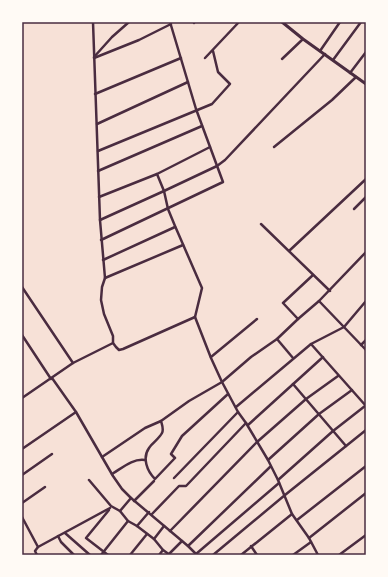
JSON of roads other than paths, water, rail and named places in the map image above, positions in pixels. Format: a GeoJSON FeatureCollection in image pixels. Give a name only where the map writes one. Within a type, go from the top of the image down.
{"type":"FeatureCollection","features":[{"type":"Feature","properties":{"kind":"street"},"geometry":{"type":"LineString","coordinates":[[93,22],[100,220],[105,278],[102,287],[102,310],[113,336],[113,343],[120,350],[195,317]]}},
{"type":"Feature","properties":{"kind":"street"},"geometry":{"type":"LineString","coordinates":[[94,58],[112,37],[128,22]]}},
{"type":"Feature","properties":{"kind":"street"},"geometry":{"type":"LineString","coordinates":[[205,58],[239,22]]}},
{"type":"Feature","properties":{"kind":"street"},"geometry":{"type":"LineString","coordinates":[[282,22],[303,39],[366,84]]}},
{"type":"Feature","properties":{"kind":"street"},"geometry":{"type":"LineString","coordinates":[[320,51],[340,22]]}},
{"type":"Feature","properties":{"kind":"street"},"geometry":{"type":"LineString","coordinates":[[333,60],[361,22]]}},
{"type":"Feature","properties":{"kind":"street"},"geometry":{"type":"LineString","coordinates":[[94,58],[139,40],[171,23],[196,109],[223,182],[101,240]]}},
{"type":"Feature","properties":{"kind":"street"},"geometry":{"type":"LineString","coordinates":[[282,59],[303,39]]}},
{"type":"Feature","properties":{"kind":"street"},"geometry":{"type":"LineString","coordinates":[[98,151],[196,109],[212,104],[230,84],[218,72],[213,51]]}},
{"type":"Feature","properties":{"kind":"street"},"geometry":{"type":"LineString","coordinates":[[350,73],[366,52]]}},
{"type":"Feature","properties":{"kind":"street"},"geometry":{"type":"LineString","coordinates":[[100,220],[217,166],[225,160],[325,54]]}},
{"type":"Feature","properties":{"kind":"street"},"geometry":{"type":"LineString","coordinates":[[95,94],[181,58]]}},
{"type":"Feature","properties":{"kind":"street"},"geometry":{"type":"LineString","coordinates":[[274,146],[332,100],[356,77]]}},
{"type":"Feature","properties":{"kind":"street"},"geometry":{"type":"LineString","coordinates":[[97,124],[188,82]]}},
{"type":"Feature","properties":{"kind":"street"},"geometry":{"type":"LineString","coordinates":[[98,171],[202,126]]}},
{"type":"Feature","properties":{"kind":"street"},"geometry":{"type":"LineString","coordinates":[[99,197],[157,174],[210,147]]}},
{"type":"Feature","properties":{"kind":"street"},"geometry":{"type":"LineString","coordinates":[[157,174],[175,226],[202,288],[195,317],[211,358],[238,412],[247,424],[268,460],[270,467],[285,495],[292,514],[309,538],[318,555]]}},
{"type":"Feature","properties":{"kind":"street"},"geometry":{"type":"LineString","coordinates":[[289,251],[366,178]]}},
{"type":"Feature","properties":{"kind":"street"},"geometry":{"type":"LineString","coordinates":[[354,209],[366,197]]}},
{"type":"Feature","properties":{"kind":"street"},"geometry":{"type":"LineString","coordinates":[[261,224],[330,291]]}},
{"type":"Feature","properties":{"kind":"street"},"geometry":{"type":"LineString","coordinates":[[103,260],[175,226]]}},
{"type":"Feature","properties":{"kind":"street"},"geometry":{"type":"LineString","coordinates":[[105,278],[183,246]]}},
{"type":"Feature","properties":{"kind":"street"},"geometry":{"type":"LineString","coordinates":[[102,457],[145,428],[161,421],[189,401],[222,382],[251,357],[277,339],[330,291],[366,252]]}},
{"type":"Feature","properties":{"kind":"street"},"geometry":{"type":"LineString","coordinates":[[298,319],[283,303],[312,275]]}},
{"type":"Feature","properties":{"kind":"street"},"geometry":{"type":"LineString","coordinates":[[22,287],[73,364]]}},
{"type":"Feature","properties":{"kind":"street"},"geometry":{"type":"LineString","coordinates":[[319,301],[366,350]]}},
{"type":"Feature","properties":{"kind":"street"},"geometry":{"type":"LineString","coordinates":[[236,407],[311,344],[344,327],[366,301]]}},
{"type":"Feature","properties":{"kind":"street"},"geometry":{"type":"LineString","coordinates":[[211,358],[257,320]]}},
{"type":"Feature","properties":{"kind":"street"},"geometry":{"type":"LineString","coordinates":[[22,335],[51,379],[76,412],[122,489],[197,555],[279,482],[333,431],[366,406],[311,344]]}},
{"type":"Feature","properties":{"kind":"street"},"geometry":{"type":"LineString","coordinates":[[277,339],[293,358]]}},
{"type":"Feature","properties":{"kind":"street"},"geometry":{"type":"LineString","coordinates":[[361,345],[366,340]]}},
{"type":"Feature","properties":{"kind":"street"},"geometry":{"type":"LineString","coordinates":[[22,398],[73,364],[113,343]]}},
{"type":"Feature","properties":{"kind":"street"},"geometry":{"type":"LineString","coordinates":[[152,514],[179,486],[186,487],[247,424],[323,358]]}},
{"type":"Feature","properties":{"kind":"street"},"geometry":{"type":"LineString","coordinates":[[170,531],[257,442],[306,399],[338,376]]}},
{"type":"Feature","properties":{"kind":"street"},"geometry":{"type":"LineString","coordinates":[[293,384],[346,446]]}},
{"type":"Feature","properties":{"kind":"street"},"geometry":{"type":"LineString","coordinates":[[268,460],[319,414],[352,390]]}},
{"type":"Feature","properties":{"kind":"street"},"geometry":{"type":"LineString","coordinates":[[161,421],[163,428],[162,433],[148,449],[145,460],[149,472],[155,479],[175,458],[171,454],[182,436],[228,394]]}},
{"type":"Feature","properties":{"kind":"street"},"geometry":{"type":"LineString","coordinates":[[22,449],[76,412]]}},
{"type":"Feature","properties":{"kind":"street"},"geometry":{"type":"LineString","coordinates":[[174,478],[238,412]]}},
{"type":"Feature","properties":{"kind":"street"},"geometry":{"type":"LineString","coordinates":[[213,555],[366,430]]}},
{"type":"Feature","properties":{"kind":"street"},"geometry":{"type":"LineString","coordinates":[[22,475],[52,454]]}},
{"type":"Feature","properties":{"kind":"street"},"geometry":{"type":"LineString","coordinates":[[112,474],[134,460],[145,460]]}},
{"type":"Feature","properties":{"kind":"street"},"geometry":{"type":"LineString","coordinates":[[297,520],[366,466]]}},
{"type":"Feature","properties":{"kind":"street"},"geometry":{"type":"LineString","coordinates":[[188,546],[270,467]]}},
{"type":"Feature","properties":{"kind":"street"},"geometry":{"type":"LineString","coordinates":[[89,480],[110,507],[120,511],[128,520],[154,539],[163,550],[170,554],[182,541]]}},
{"type":"Feature","properties":{"kind":"street"},"geometry":{"type":"LineString","coordinates":[[134,501],[154,481]]}},
{"type":"Feature","properties":{"kind":"street"},"geometry":{"type":"LineString","coordinates":[[22,503],[45,487]]}},
{"type":"Feature","properties":{"kind":"street"},"geometry":{"type":"LineString","coordinates":[[309,538],[366,493]]}},
{"type":"Feature","properties":{"kind":"street"},"geometry":{"type":"LineString","coordinates":[[120,511],[131,498]]}},
{"type":"Feature","properties":{"kind":"street"},"geometry":{"type":"LineString","coordinates":[[37,555],[35,551],[38,547],[110,507]]}},
{"type":"Feature","properties":{"kind":"street"},"geometry":{"type":"LineString","coordinates":[[108,555],[86,538],[110,507]]}},
{"type":"Feature","properties":{"kind":"street"},"geometry":{"type":"LineString","coordinates":[[137,526],[149,512]]}},
{"type":"Feature","properties":{"kind":"street"},"geometry":{"type":"LineString","coordinates":[[241,555],[292,514]]}},
{"type":"Feature","properties":{"kind":"street"},"geometry":{"type":"LineString","coordinates":[[22,517],[38,547]]}},
{"type":"Feature","properties":{"kind":"street"},"geometry":{"type":"LineString","coordinates":[[101,555],[128,520]]}},
{"type":"Feature","properties":{"kind":"street"},"geometry":{"type":"LineString","coordinates":[[154,539],[164,526]]}},
{"type":"Feature","properties":{"kind":"street"},"geometry":{"type":"LineString","coordinates":[[65,533],[90,555]]}},
{"type":"Feature","properties":{"kind":"street"},"geometry":{"type":"LineString","coordinates":[[130,555],[147,534]]}},
{"type":"Feature","properties":{"kind":"street"},"geometry":{"type":"LineString","coordinates":[[58,536],[60,542],[74,555]]}},
{"type":"Feature","properties":{"kind":"street"},"geometry":{"type":"LineString","coordinates":[[339,555],[366,536]]}},
{"type":"Feature","properties":{"kind":"street"},"geometry":{"type":"LineString","coordinates":[[293,555],[311,542]]}},
{"type":"Feature","properties":{"kind":"street"},"geometry":{"type":"LineString","coordinates":[[251,546],[258,555]]}},
{"type":"Feature","properties":{"kind":"street"},"geometry":{"type":"LineString","coordinates":[[159,555],[163,550]]}}]}
